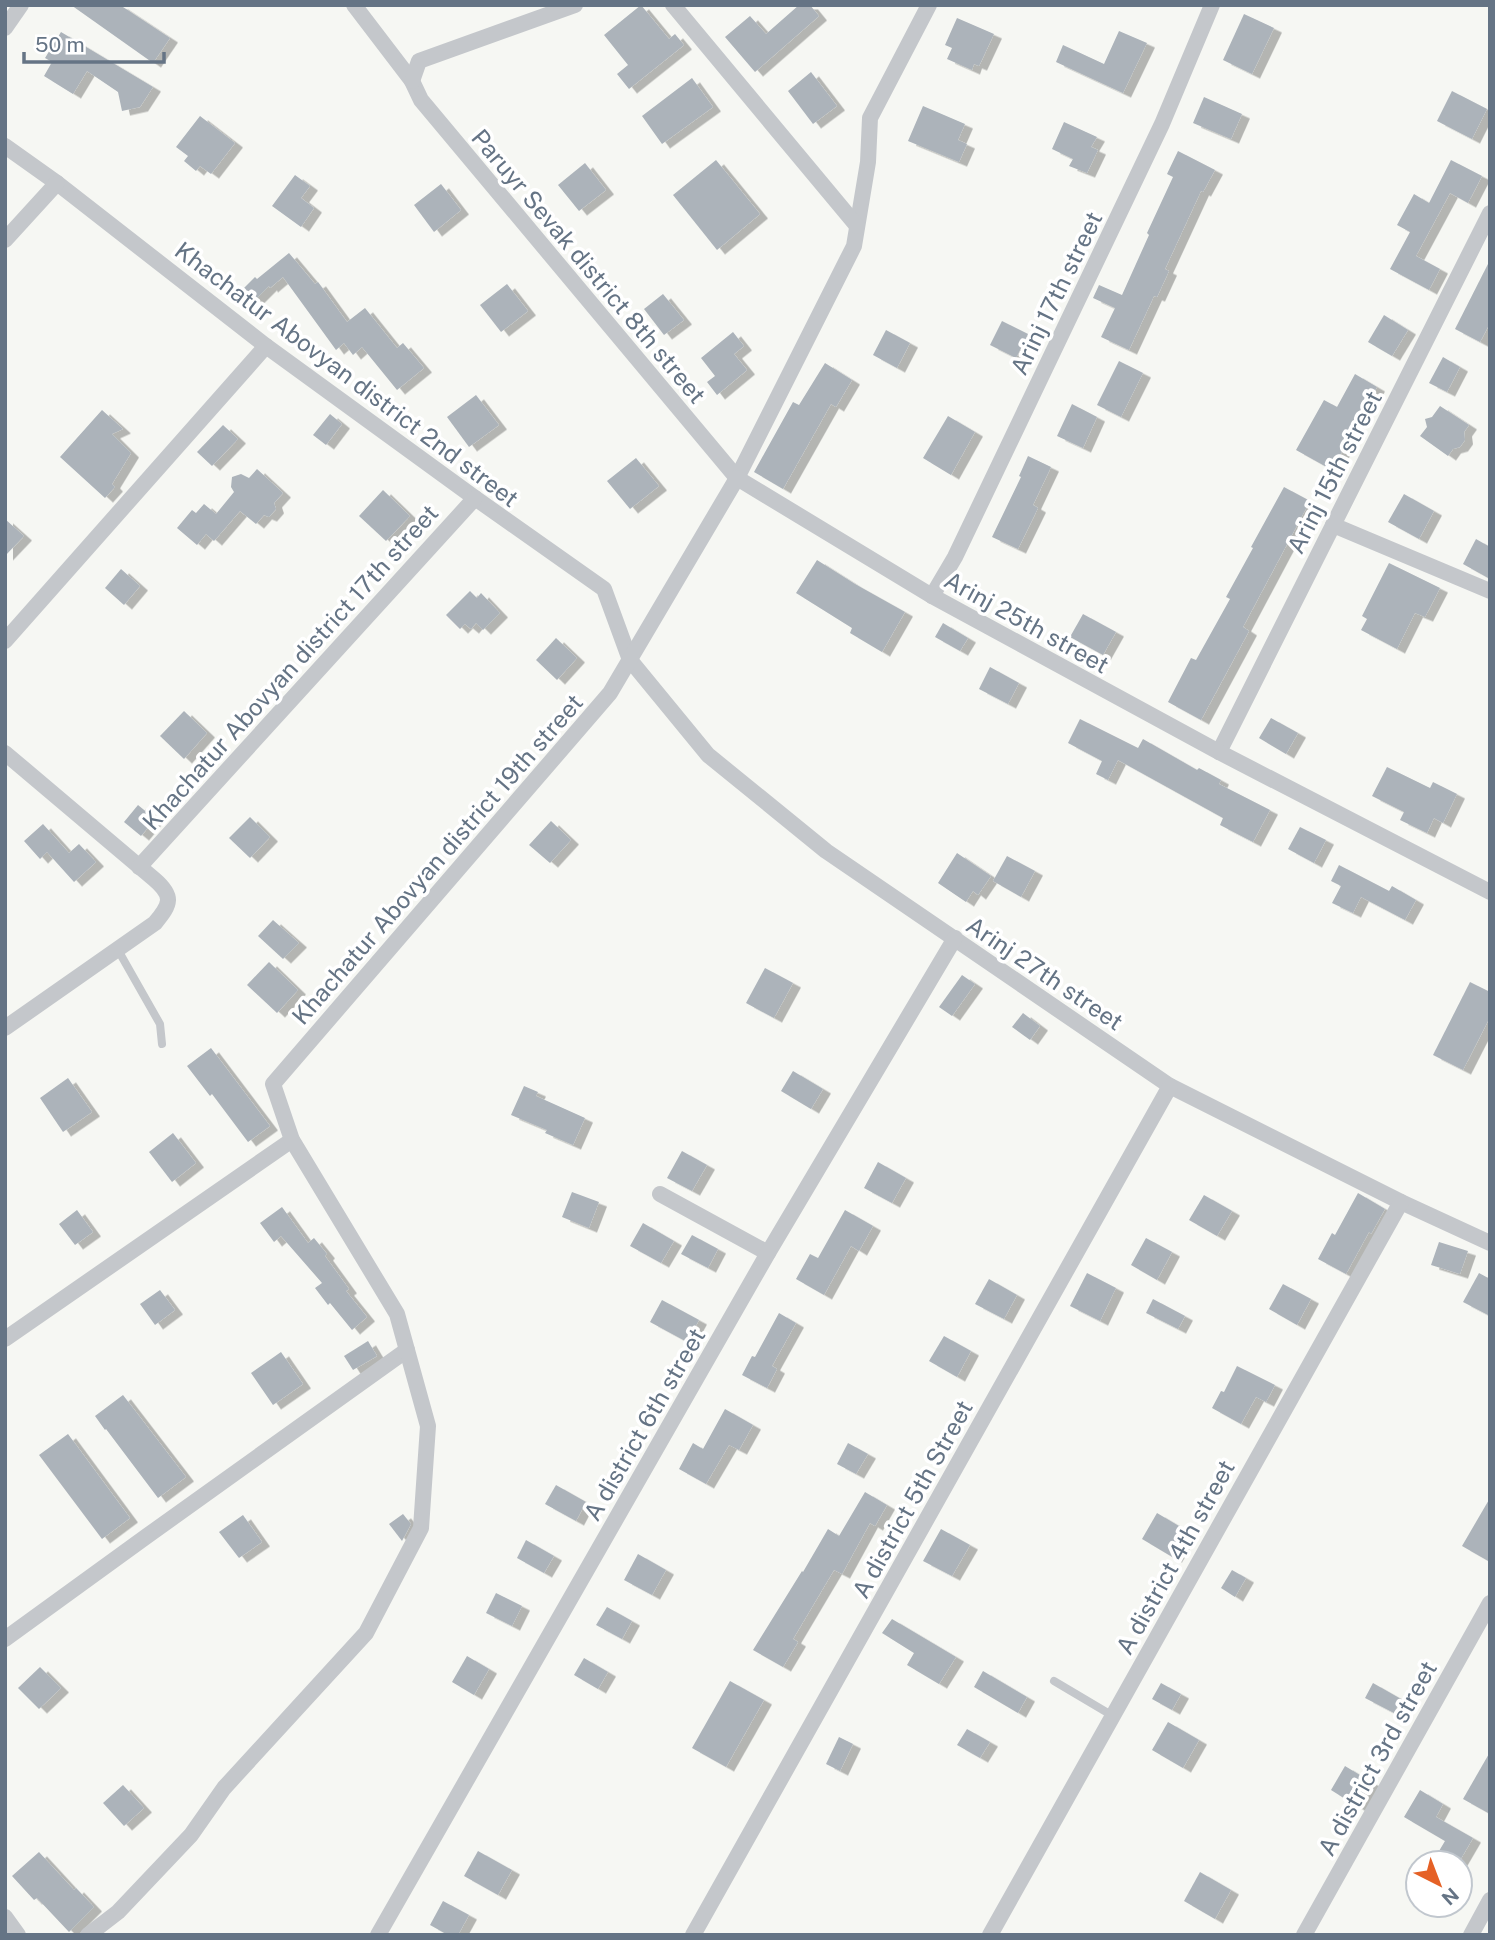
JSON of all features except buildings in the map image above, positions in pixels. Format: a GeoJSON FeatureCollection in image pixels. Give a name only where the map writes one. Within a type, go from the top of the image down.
{"type":"FeatureCollection","features":[{"type":"Feature","properties":{"kind":"street"},"geometry":{"type":"LineString","coordinates":[[5,28],[21,5]]}},
{"type":"Feature","properties":{"kind":"street","name":"Paruyr Sevak district 8th street"},"geometry":{"type":"LineString","coordinates":[[354,5],[412,81],[421,100],[737,478]]}},
{"type":"Feature","properties":{"kind":"street"},"geometry":{"type":"LineString","coordinates":[[412,81],[419,61],[575,5]]}},
{"type":"Feature","properties":{"kind":"street"},"geometry":{"type":"LineString","coordinates":[[673,5],[857,226]]}},
{"type":"Feature","properties":{"kind":"street"},"geometry":{"type":"LineString","coordinates":[[630,660],[737,478],[854,246],[868,162],[870,118],[929,5]]}},
{"type":"Feature","properties":{"kind":"street","name":"Arinj 17th street"},"geometry":{"type":"LineString","coordinates":[[932,596],[955,557],[1162,124],[1212,5]]}},
{"type":"Feature","properties":{"kind":"street","name":"Khachatur Abovyan district 2nd street"},"geometry":{"type":"LineString","coordinates":[[5,146],[57,183],[266,346],[604,589],[630,660]]}},
{"type":"Feature","properties":{"kind":"street"},"geometry":{"type":"LineString","coordinates":[[5,240],[57,183]]}},
{"type":"Feature","properties":{"kind":"street","name":"Arinj 15th street"},"geometry":{"type":"LineString","coordinates":[[1219,752],[1490,213]]}},
{"type":"Feature","properties":{"kind":"street"},"geometry":{"type":"LineString","coordinates":[[5,641],[266,346]]}},
{"type":"Feature","properties":{"kind":"street","name":"Arinj 25th street"},"geometry":{"type":"LineString","coordinates":[[737,478],[932,596],[1219,752],[1490,892]]}},
{"type":"Feature","properties":{"kind":"street","name":"Khachatur Abovyan district 17th street"},"geometry":{"type":"LineString","coordinates":[[139,867],[475,498]]}},
{"type":"Feature","properties":{"kind":"street"},"geometry":{"type":"LineString","coordinates":[[1333,525],[1490,591]]}},
{"type":"Feature","properties":{"kind":"street","name":"Arinj 27th street"},"geometry":{"type":"LineString","coordinates":[[630,660],[708,755],[826,851],[1170,1086],[1401,1202],[1490,1243]]}},
{"type":"Feature","properties":{"kind":"street","name":"Khachatur Abovyan district 19th street"},"geometry":{"type":"LineString","coordinates":[[292,1140],[273,1084],[610,693],[630,660]]}},
{"type":"Feature","properties":{"kind":"street"},"geometry":{"type":"LineString","coordinates":[[5,753],[165,889],[169,898],[166,910],[155,923],[5,1028]]}},
{"type":"Feature","properties":{"kind":"street","name":"A district 6th street"},"geometry":{"type":"LineString","coordinates":[[378,1935],[768,1253],[954,938]]}},
{"type":"Feature","properties":{"kind":"street","name":"A district 5th Street"},"geometry":{"type":"LineString","coordinates":[[693,1935],[1170,1086]]}},
{"type":"Feature","properties":{"kind":"street"},"geometry":{"type":"LineString","coordinates":[[5,1339],[292,1140],[397,1314],[428,1426],[421,1528],[366,1633],[224,1787],[191,1835],[118,1912],[88,1935]]}},
{"type":"Feature","properties":{"kind":"street"},"geometry":{"type":"LineString","coordinates":[[660,1194],[768,1253]]}},
{"type":"Feature","properties":{"kind":"street","name":"A district 4th street"},"geometry":{"type":"LineString","coordinates":[[990,1935],[1401,1202]]}},
{"type":"Feature","properties":{"kind":"street"},"geometry":{"type":"LineString","coordinates":[[5,1639],[407,1350]]}},
{"type":"Feature","properties":{"kind":"street","name":"A district 3rd street"},"geometry":{"type":"LineString","coordinates":[[1304,1935],[1490,1602]]}},
{"type":"Feature","properties":{"kind":"street"},"geometry":{"type":"LineString","coordinates":[[1471,1935],[1490,1900]]}},
{"type":"Feature","properties":{"kind":"street"},"geometry":{"type":"LineString","coordinates":[[5,1917],[18,1935]]}},
{"type":"Feature","properties":{"kind":"lane"},"geometry":{"type":"LineString","coordinates":[[118,950],[160,1024],[162,1044]]}},
{"type":"Feature","properties":{"kind":"lane"},"geometry":{"type":"LineString","coordinates":[[1054,1681],[1112,1716]]}}]}
